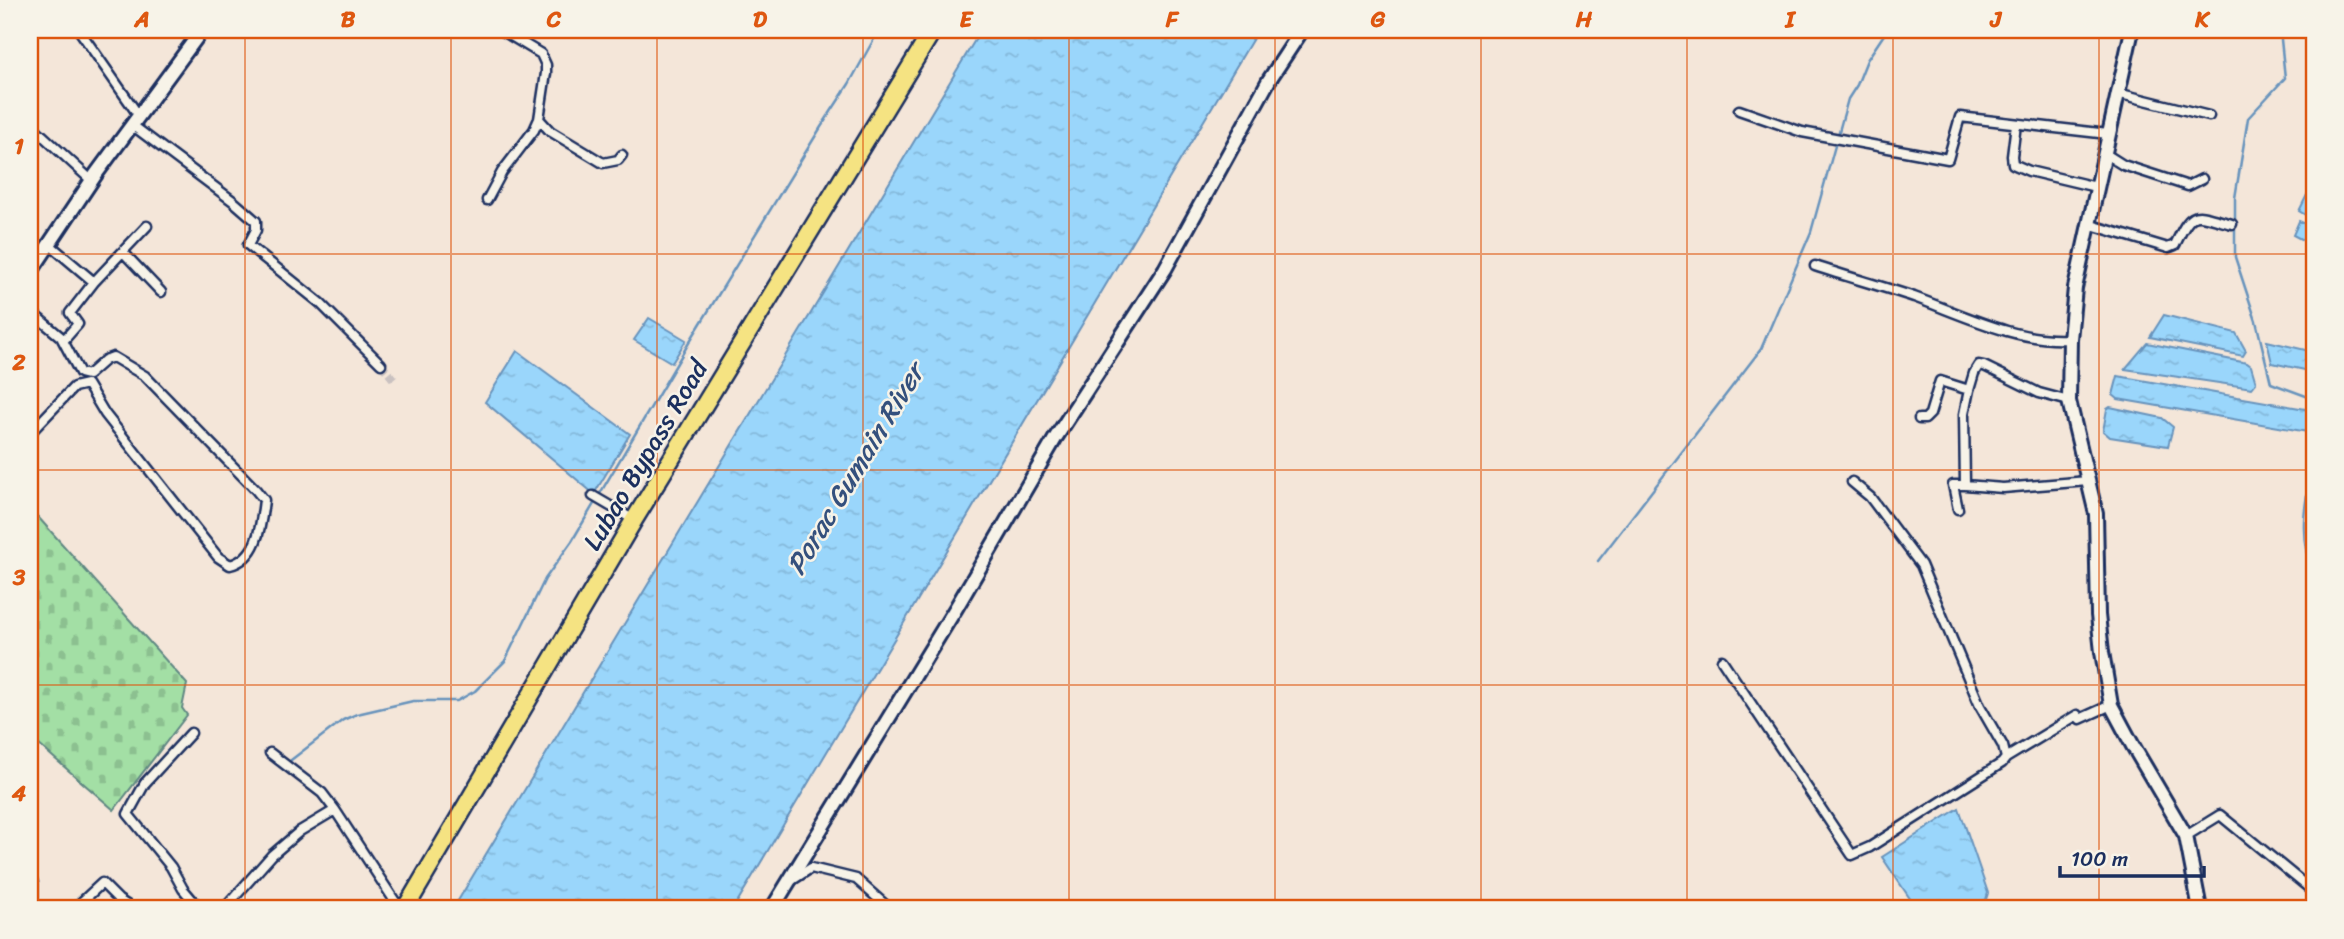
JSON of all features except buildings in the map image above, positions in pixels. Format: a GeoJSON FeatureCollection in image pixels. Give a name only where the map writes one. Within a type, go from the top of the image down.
{"type":"FeatureCollection","features":[{"type":"Feature","properties":{"kind":"highway","name":"Lubao Bypass Road"},"geometry":{"type":"LineString","coordinates":[[402,909],[455,825],[634,520],[933,30]]}},
{"type":"Feature","properties":{"kind":"street"},"geometry":{"type":"LineString","coordinates":[[79,30],[135,120],[256,221],[256,230],[248,245],[320,303],[381,364]]}},
{"type":"Feature","properties":{"kind":"street"},"geometry":{"type":"LineString","coordinates":[[30,273],[135,120],[202,30]]}},
{"type":"Feature","properties":{"kind":"street"},"geometry":{"type":"LineString","coordinates":[[487,200],[502,172],[534,130],[539,119],[546,73],[541,54],[501,30]]}},
{"type":"Feature","properties":{"kind":"street"},"geometry":{"type":"LineString","coordinates":[[772,909],[956,608],[1056,437],[1165,270],[1269,80],[1302,30]]}},
{"type":"Feature","properties":{"kind":"street"},"geometry":{"type":"LineString","coordinates":[[2132,30],[2076,288],[2070,339],[2069,401],[2095,514],[2100,640],[2111,705],[2186,836],[2200,909]]}},
{"type":"Feature","properties":{"kind":"street"},"geometry":{"type":"LineString","coordinates":[[2117,93],[2209,116]]}},
{"type":"Feature","properties":{"kind":"street"},"geometry":{"type":"LineString","coordinates":[[1739,110],[1802,131],[1948,159],[1960,117],[2108,134]]}},
{"type":"Feature","properties":{"kind":"street"},"geometry":{"type":"LineString","coordinates":[[539,119],[550,131],[603,163],[618,160],[622,155]]}},
{"type":"Feature","properties":{"kind":"street"},"geometry":{"type":"LineString","coordinates":[[30,124],[92,181]]}},
{"type":"Feature","properties":{"kind":"street"},"geometry":{"type":"LineString","coordinates":[[2016,124],[2013,164],[2029,171],[2096,187]]}},
{"type":"Feature","properties":{"kind":"street"},"geometry":{"type":"LineString","coordinates":[[2104,153],[2123,165],[2189,186],[2202,179]]}},
{"type":"Feature","properties":{"kind":"street"},"geometry":{"type":"LineString","coordinates":[[2088,224],[2168,248],[2175,245],[2189,217],[2197,215],[2232,224]]}},
{"type":"Feature","properties":{"kind":"street"},"geometry":{"type":"LineString","coordinates":[[64,340],[78,324],[70,313],[94,282],[147,226]]}},
{"type":"Feature","properties":{"kind":"street"},"geometry":{"type":"LineString","coordinates":[[49,244],[94,282]]}},
{"type":"Feature","properties":{"kind":"street"},"geometry":{"type":"LineString","coordinates":[[123,252],[161,292]]}},
{"type":"Feature","properties":{"kind":"street"},"geometry":{"type":"LineString","coordinates":[[1815,266],[1997,327],[2053,340],[2070,339]]}},
{"type":"Feature","properties":{"kind":"street"},"geometry":{"type":"LineString","coordinates":[[30,311],[64,340],[80,373],[88,375],[105,360],[113,358],[145,376],[264,500],[255,545],[238,564],[230,565],[218,557],[105,414],[87,384],[74,387],[30,433]]}},
{"type":"Feature","properties":{"kind":"street"},"geometry":{"type":"LineString","coordinates":[[1965,485],[1964,414],[1976,367],[1984,366],[2039,393],[2069,401]]}},
{"type":"Feature","properties":{"kind":"street"},"geometry":{"type":"LineString","coordinates":[[81,385],[84,373]]}},
{"type":"Feature","properties":{"kind":"street"},"geometry":{"type":"LineString","coordinates":[[1919,419],[1925,419],[1930,414],[1940,381],[1969,390]]}},
{"type":"Feature","properties":{"kind":"street"},"geometry":{"type":"LineString","coordinates":[[1958,509],[1953,485],[2003,488],[2088,481]]}},
{"type":"Feature","properties":{"kind":"street"},"geometry":{"type":"LineString","coordinates":[[1852,482],[1870,497],[1923,569],[1980,706],[2003,746],[2006,758]]}},
{"type":"Feature","properties":{"kind":"street"},"geometry":{"type":"LineString","coordinates":[[596,498],[634,520]]}},
{"type":"Feature","properties":{"kind":"street"},"geometry":{"type":"LineString","coordinates":[[1722,660],[1852,855],[1892,833],[2077,715],[2080,719],[2111,705]]}},
{"type":"Feature","properties":{"kind":"street"},"geometry":{"type":"LineString","coordinates":[[191,733],[145,783],[128,814],[168,863],[183,889],[200,909]]}},
{"type":"Feature","properties":{"kind":"street"},"geometry":{"type":"LineString","coordinates":[[270,753],[322,793],[402,909]]}},
{"type":"Feature","properties":{"kind":"street"},"geometry":{"type":"LineString","coordinates":[[224,909],[272,855],[300,831],[335,810]]}},
{"type":"Feature","properties":{"kind":"street"},"geometry":{"type":"LineString","coordinates":[[2186,836],[2220,815],[2311,890]]}},
{"type":"Feature","properties":{"kind":"street"},"geometry":{"type":"LineString","coordinates":[[786,885],[811,868],[833,873],[856,879],[890,909]]}},
{"type":"Feature","properties":{"kind":"street"},"geometry":{"type":"LineString","coordinates":[[30,874],[33,897],[30,900]]}},
{"type":"Feature","properties":{"kind":"street"},"geometry":{"type":"LineString","coordinates":[[74,909],[102,883],[118,900],[133,909]]}},
{"type":"Feature","properties":{"kind":"green space"},"geometry":{"type":"Polygon","coordinates":[[[30,508],[187,684],[182,708],[187,715],[114,810],[30,737],[30,508]]]}},
{"type":"Feature","properties":{"kind":"water","name":"Porac Gumain River"},"geometry":{"type":"Polygon","coordinates":[[[981,30],[1258,30],[733,909],[453,909],[981,30]]]}},
{"type":"Feature","properties":{"kind":"water"},"geometry":{"type":"Polygon","coordinates":[[[2307,195],[2314,199],[2314,220],[2299,211],[2307,195]]]}},
{"type":"Feature","properties":{"kind":"water"},"geometry":{"type":"Polygon","coordinates":[[[2299,221],[2314,228],[2314,246],[2293,235],[2299,221]]]}},
{"type":"Feature","properties":{"kind":"water"},"geometry":{"type":"Polygon","coordinates":[[[2164,315],[2236,333],[2246,351],[2243,356],[2150,337],[2164,315]]]}},
{"type":"Feature","properties":{"kind":"water"},"geometry":{"type":"Polygon","coordinates":[[[649,318],[686,340],[672,363],[634,340],[649,318]]]}},
{"type":"Feature","properties":{"kind":"water"},"geometry":{"type":"Polygon","coordinates":[[[2267,341],[2314,352],[2314,372],[2272,363],[2267,341]]]}},
{"type":"Feature","properties":{"kind":"water"},"geometry":{"type":"Polygon","coordinates":[[[2147,343],[2247,363],[2251,366],[2256,383],[2252,388],[2125,369],[2147,343]]]}},
{"type":"Feature","properties":{"kind":"water"},"geometry":{"type":"Polygon","coordinates":[[[517,351],[630,434],[594,494],[485,402],[517,351]]]}},
{"type":"Feature","properties":{"kind":"water"},"geometry":{"type":"Polygon","coordinates":[[[2118,376],[2311,410],[2313,414],[2308,432],[2118,399],[2113,395],[2118,376]]]}},
{"type":"Feature","properties":{"kind":"water"},"geometry":{"type":"Polygon","coordinates":[[[2110,407],[2162,418],[2173,427],[2168,446],[2110,437],[2103,431],[2107,409],[2110,407]]]}},
{"type":"Feature","properties":{"kind":"water"},"geometry":{"type":"Polygon","coordinates":[[[1959,808],[1988,893],[1983,909],[1917,909],[1882,857],[1959,808]]]}},
{"type":"Feature","properties":{"kind":"waterway"},"geometry":{"type":"LineString","coordinates":[[291,760],[343,720],[357,714],[413,701],[457,701],[475,691],[505,661],[545,579],[572,541],[879,30]]}},
{"type":"Feature","properties":{"kind":"waterway"},"geometry":{"type":"LineString","coordinates":[[1598,561],[1761,349],[1811,232],[1848,99],[1867,60],[1887,30]]}},
{"type":"Feature","properties":{"kind":"waterway"},"geometry":{"type":"LineString","coordinates":[[2280,30],[2285,78],[2248,118],[2235,198],[2235,257],[2256,321],[2271,383],[2314,399]]}},
{"type":"Feature","properties":{"kind":"waterway"},"geometry":{"type":"LineString","coordinates":[[2314,459],[2304,516],[2305,545],[2314,574]]}},
{"type":"Feature","properties":{"kind":"tunnel"},"geometry":{"type":"LineString","coordinates":[[381,364],[395,381]]}}]}
